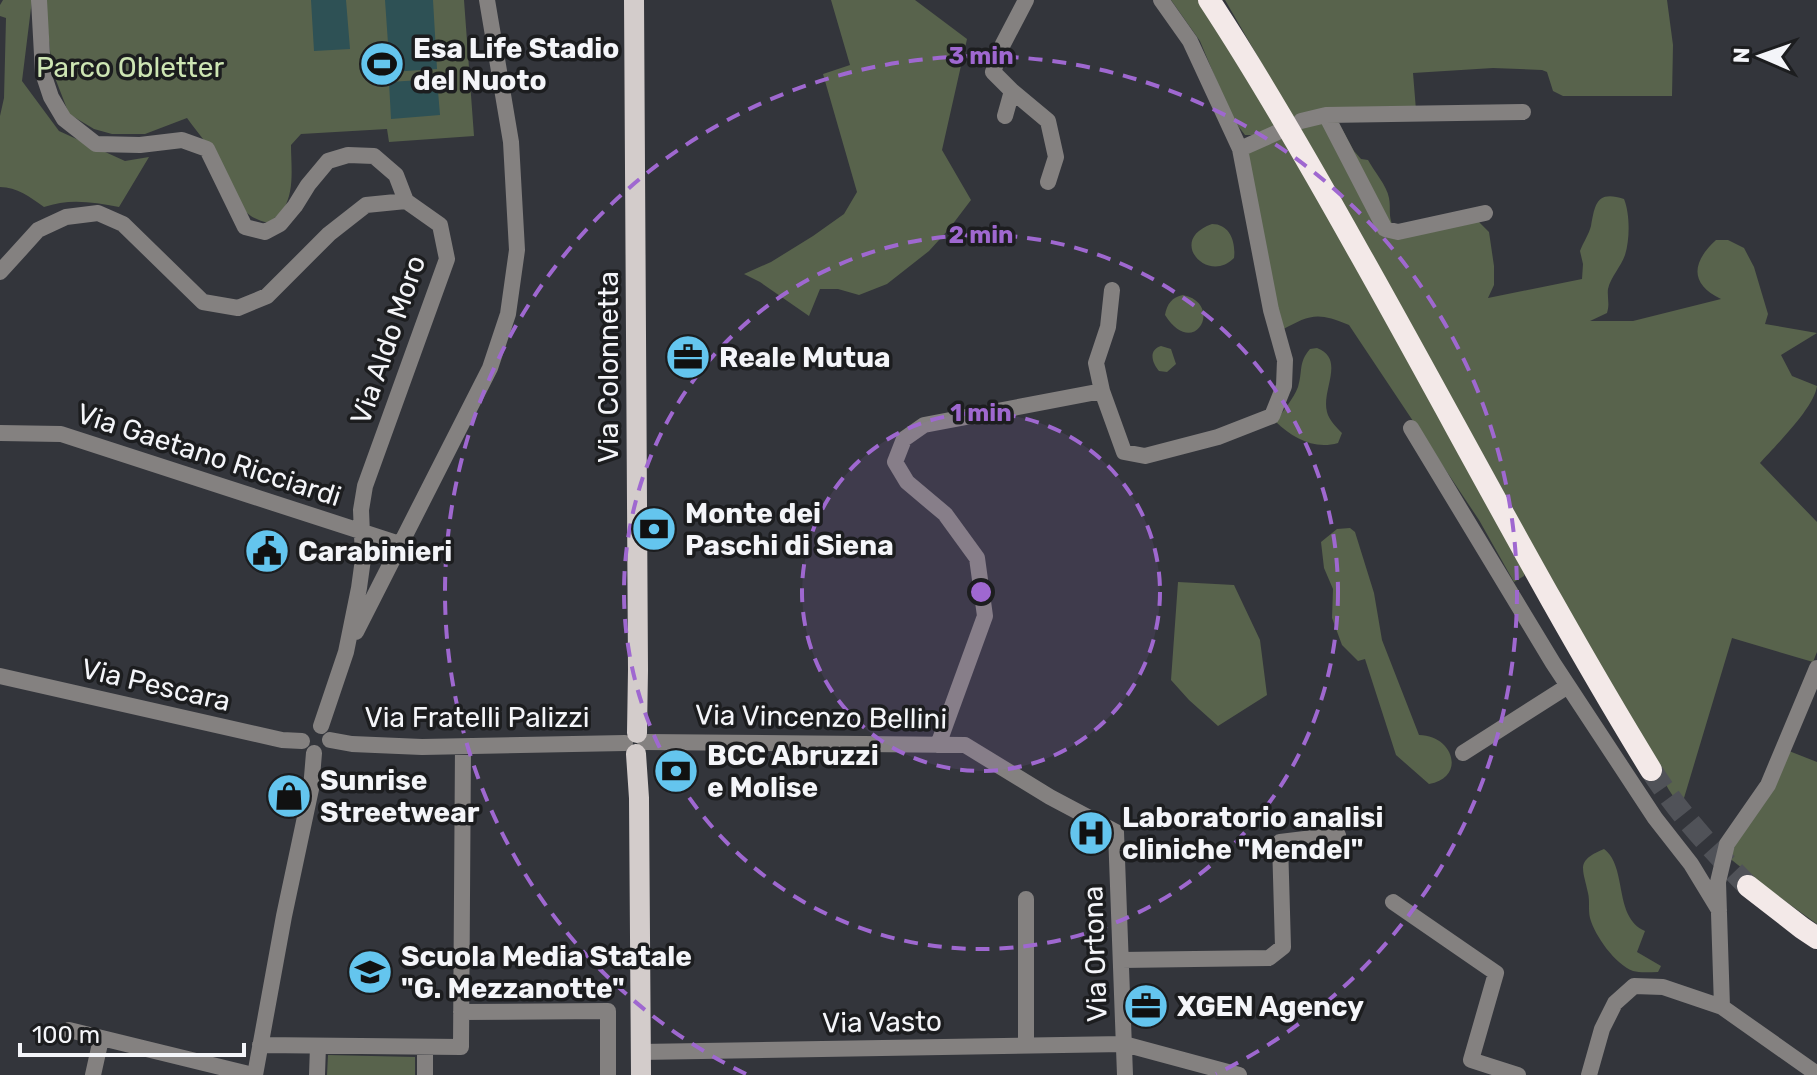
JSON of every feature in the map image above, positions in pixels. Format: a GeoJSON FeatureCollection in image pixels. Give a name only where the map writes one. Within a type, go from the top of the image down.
{"type":"FeatureCollection","features":[{"type":"Feature","properties":{"kind":"highway"},"geometry":{"type":"LineString","coordinates":[[1209,0],[1307,159],[1515,535],[1651,770]]}},
{"type":"Feature","properties":{"kind":"highway"},"geometry":{"type":"LineString","coordinates":[[1748,886],[1817,938]]}},
{"type":"Feature","properties":{"kind":"main road","name":"Via Colonnetta"},"geometry":{"type":"LineString","coordinates":[[634,0],[636,743],[641,1075]]}},
{"type":"Feature","properties":{"kind":"street"},"geometry":{"type":"LineString","coordinates":[[0,272],[38,230],[66,217],[98,213],[123,224],[203,302],[238,308],[267,296],[329,234],[366,205],[406,201],[396,175],[374,156],[348,155],[328,161],[280,224],[265,232],[245,227],[207,149],[182,140],[140,145],[96,144],[64,119],[51,97],[43,73],[39,0]]}},
{"type":"Feature","properties":{"kind":"street"},"geometry":{"type":"LineString","coordinates":[[308,747],[323,751],[327,748],[326,733],[346,652],[490,368],[508,314],[517,250],[511,142],[487,0]]}},
{"type":"Feature","properties":{"kind":"street"},"geometry":{"type":"LineString","coordinates":[[1026,0],[1003,44],[993,72],[1048,121],[1056,157],[1048,182]]}},
{"type":"Feature","properties":{"kind":"street"},"geometry":{"type":"LineString","coordinates":[[1112,290],[1108,327],[1096,363],[1102,391],[1124,452],[1145,456],[1218,437],[1272,416],[1284,386],[1285,360],[1271,310],[1240,149],[1190,41],[1161,0]]}},
{"type":"Feature","properties":{"kind":"street"},"geometry":{"type":"LineString","coordinates":[[1005,116],[1012,91]]}},
{"type":"Feature","properties":{"kind":"street"},"geometry":{"type":"LineString","coordinates":[[1301,121],[1326,115],[1523,112]]}},
{"type":"Feature","properties":{"kind":"street"},"geometry":{"type":"LineString","coordinates":[[1326,115],[1385,229],[1398,232],[1485,213]]}},
{"type":"Feature","properties":{"kind":"street"},"geometry":{"type":"LineString","coordinates":[[1240,149],[1278,132]]}},
{"type":"Feature","properties":{"kind":"street","name":"Via Aldo Moro"},"geometry":{"type":"LineString","coordinates":[[346,652],[363,559],[361,510],[365,486],[447,259],[440,225],[406,201]]}},
{"type":"Feature","properties":{"kind":"street"},"geometry":{"type":"LineString","coordinates":[[938,745],[985,616],[977,558],[945,514],[907,482],[895,462],[904,439],[924,425],[1102,391]]}},
{"type":"Feature","properties":{"kind":"street"},"geometry":{"type":"LineString","coordinates":[[1411,428],[1568,686],[1655,818],[1691,864],[1719,910]]}},
{"type":"Feature","properties":{"kind":"street","name":"Via Gaetano Ricciardi"},"geometry":{"type":"LineString","coordinates":[[0,433],[61,434],[400,544]]}},
{"type":"Feature","properties":{"kind":"street"},"geometry":{"type":"LineString","coordinates":[[1722,1007],[1718,882],[1727,844],[1768,785],[1817,668]]}},
{"type":"Feature","properties":{"kind":"street","name":"Via Pescara"},"geometry":{"type":"LineString","coordinates":[[0,676],[308,747]]}},
{"type":"Feature","properties":{"kind":"street"},"geometry":{"type":"LineString","coordinates":[[1463,753],[1568,686]]}},
{"type":"Feature","properties":{"kind":"street"},"geometry":{"type":"LineString","coordinates":[[69,1030],[202,1069],[254,1075],[311,789],[308,747],[303,733],[309,727],[326,733]]}},
{"type":"Feature","properties":{"kind":"street","name":"Via Fratelli Palizzi"},"geometry":{"type":"LineString","coordinates":[[326,733],[352,744],[463,747],[636,743]]}},
{"type":"Feature","properties":{"kind":"street","name":"Via Vincenzo Bellini"},"geometry":{"type":"LineString","coordinates":[[636,743],[965,745],[1050,797],[1116,832]]}},
{"type":"Feature","properties":{"kind":"street"},"geometry":{"type":"LineString","coordinates":[[260,1045],[461,1047],[463,747]]}},
{"type":"Feature","properties":{"kind":"street","name":"Via Ortona"},"geometry":{"type":"LineString","coordinates":[[1116,832],[1125,1075]]}},
{"type":"Feature","properties":{"kind":"street"},"geometry":{"type":"LineString","coordinates":[[1121,960],[1269,958],[1283,947],[1280,842],[1338,835]]}},
{"type":"Feature","properties":{"kind":"street"},"geometry":{"type":"LineString","coordinates":[[1026,899],[1026,1045]]}},
{"type":"Feature","properties":{"kind":"street"},"geometry":{"type":"LineString","coordinates":[[1393,902],[1496,973],[1471,1060],[1518,1075]]}},
{"type":"Feature","properties":{"kind":"street"},"geometry":{"type":"LineString","coordinates":[[1589,1075],[1602,1029],[1615,1003],[1634,986],[1663,987],[1722,1007],[1817,1074]]}},
{"type":"Feature","properties":{"kind":"street"},"geometry":{"type":"LineString","coordinates":[[461,1012],[608,1011],[608,1075]]}},
{"type":"Feature","properties":{"kind":"street"},"geometry":{"type":"LineString","coordinates":[[93,1075],[101,1039]]}},
{"type":"Feature","properties":{"kind":"street","name":"Via Vasto"},"geometry":{"type":"LineString","coordinates":[[640,1052],[1124,1044],[1239,1075]]}},
{"type":"Feature","properties":{"kind":"street"},"geometry":{"type":"LineString","coordinates":[[317,1075],[318,1046]]}},
{"type":"Feature","properties":{"kind":"street"},"geometry":{"type":"LineString","coordinates":[[425,1047],[425,1075]]}},
{"type":"Feature","properties":{"kind":"green space"},"geometry":{"type":"Polygon","coordinates":[[[3,0],[32,0],[22,81],[59,131],[125,161],[149,157],[119,207],[72,202],[44,207],[18,191],[0,187],[0,116],[4,98],[6,18],[0,16],[3,0]]]}},
{"type":"Feature","properties":{"kind":"green space","name":"Parco Obletter"},"geometry":{"type":"Polygon","coordinates":[[[45,0],[464,0],[474,136],[389,142],[387,129],[301,134],[291,145],[292,178],[287,203],[269,223],[258,220],[239,203],[219,162],[187,118],[145,134],[112,134],[94,129],[69,114],[52,70],[45,0]]]}},
{"type":"Feature","properties":{"kind":"green space"},"geometry":{"type":"Polygon","coordinates":[[[831,0],[915,0],[967,39],[942,150],[971,200],[929,251],[887,284],[859,295],[838,289],[820,289],[809,316],[744,274],[771,262],[844,214],[857,192],[823,74],[850,65],[831,0]]]}},
{"type":"Feature","properties":{"kind":"green space"},"geometry":{"type":"Polygon","coordinates":[[[1171,0],[1199,0],[1280,128],[1245,135],[1232,118],[1200,41],[1171,0]]]}},
{"type":"Feature","properties":{"kind":"green space"},"geometry":{"type":"Polygon","coordinates":[[[1225,0],[1667,0],[1673,45],[1672,96],[1563,96],[1553,91],[1547,72],[1542,70],[1493,68],[1413,73],[1416,110],[1295,121],[1225,0]]]}},
{"type":"Feature","properties":{"kind":"green space"},"geometry":{"type":"Polygon","coordinates":[[[1336,118],[1354,151],[1361,159],[1368,160],[1386,189],[1393,226],[1476,219],[1489,232],[1494,285],[1488,298],[1582,279],[1580,251],[1598,201],[1608,196],[1624,199],[1629,227],[1627,249],[1609,284],[1607,313],[1590,321],[1633,321],[1721,299],[1699,280],[1698,265],[1716,240],[1728,240],[1744,248],[1754,267],[1768,314],[1765,324],[1817,333],[1781,355],[1792,376],[1817,386],[1802,415],[1760,463],[1817,522],[1817,652],[1813,662],[1732,638],[1681,808],[1521,529],[1514,510],[1298,126],[1336,118]]]}},
{"type":"Feature","properties":{"kind":"green space"},"geometry":{"type":"Polygon","coordinates":[[[1282,135],[1525,571],[1524,576],[1514,582],[1479,520],[1349,325],[1314,317],[1280,331],[1245,153],[1282,135]]]}},
{"type":"Feature","properties":{"kind":"green space"},"geometry":{"type":"Polygon","coordinates":[[[1212,224],[1223,227],[1233,240],[1234,258],[1224,265],[1203,263],[1192,249],[1192,240],[1199,231],[1212,224]]]}},
{"type":"Feature","properties":{"kind":"green space"},"geometry":{"type":"Polygon","coordinates":[[[1183,295],[1195,300],[1202,308],[1203,317],[1201,326],[1186,333],[1176,328],[1165,315],[1171,302],[1183,295]]]}},
{"type":"Feature","properties":{"kind":"green space"},"geometry":{"type":"Polygon","coordinates":[[[1161,346],[1171,349],[1176,364],[1167,372],[1159,371],[1153,361],[1154,350],[1161,346]]]}},
{"type":"Feature","properties":{"kind":"green space"},"geometry":{"type":"Polygon","coordinates":[[[1317,348],[1326,353],[1330,360],[1327,412],[1342,433],[1338,443],[1329,445],[1304,441],[1276,422],[1296,392],[1306,354],[1310,349],[1317,348]]]}},
{"type":"Feature","properties":{"kind":"green space"},"geometry":{"type":"Polygon","coordinates":[[[1350,528],[1355,532],[1374,593],[1382,640],[1419,735],[1440,742],[1451,757],[1452,765],[1441,780],[1429,784],[1396,755],[1365,659],[1358,661],[1342,645],[1332,618],[1333,589],[1324,568],[1321,542],[1337,529],[1350,528]]]}},
{"type":"Feature","properties":{"kind":"green space"},"geometry":{"type":"Polygon","coordinates":[[[1178,582],[1234,585],[1260,640],[1267,695],[1218,726],[1171,680],[1178,582]]]}},
{"type":"Feature","properties":{"kind":"green space"},"geometry":{"type":"Polygon","coordinates":[[[1789,751],[1817,762],[1817,924],[1728,857],[1789,751]]]}},
{"type":"Feature","properties":{"kind":"green space"},"geometry":{"type":"Polygon","coordinates":[[[1604,849],[1616,867],[1628,915],[1645,931],[1637,952],[1661,966],[1658,972],[1636,972],[1619,962],[1601,941],[1593,925],[1583,866],[1589,857],[1604,849]]]}},
{"type":"Feature","properties":{"kind":"green space"},"geometry":{"type":"Polygon","coordinates":[[[328,1055],[415,1057],[415,1075],[327,1075],[328,1055]]]}},
{"type":"Feature","properties":{"kind":"water"},"geometry":{"type":"Polygon","coordinates":[[[311,0],[346,0],[350,49],[314,51],[311,0]]]}},
{"type":"Feature","properties":{"kind":"water"},"geometry":{"type":"Polygon","coordinates":[[[385,0],[433,0],[437,69],[390,72],[385,0]]]}},
{"type":"Feature","properties":{"kind":"water"},"geometry":{"type":"Polygon","coordinates":[[[437,79],[440,115],[391,119],[389,82],[437,79]]]}},
{"type":"Feature","properties":{"kind":"tunnel"},"geometry":{"type":"LineString","coordinates":[[1651,770],[1696,831],[1748,886]]}},
{"type":"Feature","properties":{"kind":"place","name":"Esa Life Stadio del Nuoto"},"geometry":{"type":"Point","coordinates":[382,64]}},
{"type":"Feature","properties":{"kind":"place","name":"Reale Mutua"},"geometry":{"type":"Point","coordinates":[688,357]}},
{"type":"Feature","properties":{"kind":"place","name":"Monte dei Paschi di Siena"},"geometry":{"type":"Point","coordinates":[654,529]}},
{"type":"Feature","properties":{"kind":"place","name":"Carabinieri"},"geometry":{"type":"Point","coordinates":[267,551]}},
{"type":"Feature","properties":{"kind":"place","name":"BCC Abruzzi e Molise"},"geometry":{"type":"Point","coordinates":[676,771]}},
{"type":"Feature","properties":{"kind":"place","name":"Sunrise Streetwear"},"geometry":{"type":"Point","coordinates":[289,796]}},
{"type":"Feature","properties":{"kind":"place","name":"Laboratorio analisi cliniche \"Mendel\""},"geometry":{"type":"Point","coordinates":[1091,833]}},
{"type":"Feature","properties":{"kind":"place","name":"Scuola Media Statale \"G. Mezzanotte\""},"geometry":{"type":"Point","coordinates":[370,972]}},
{"type":"Feature","properties":{"kind":"place","name":"XGEN Agency"},"geometry":{"type":"Point","coordinates":[1146,1006]}}]}
